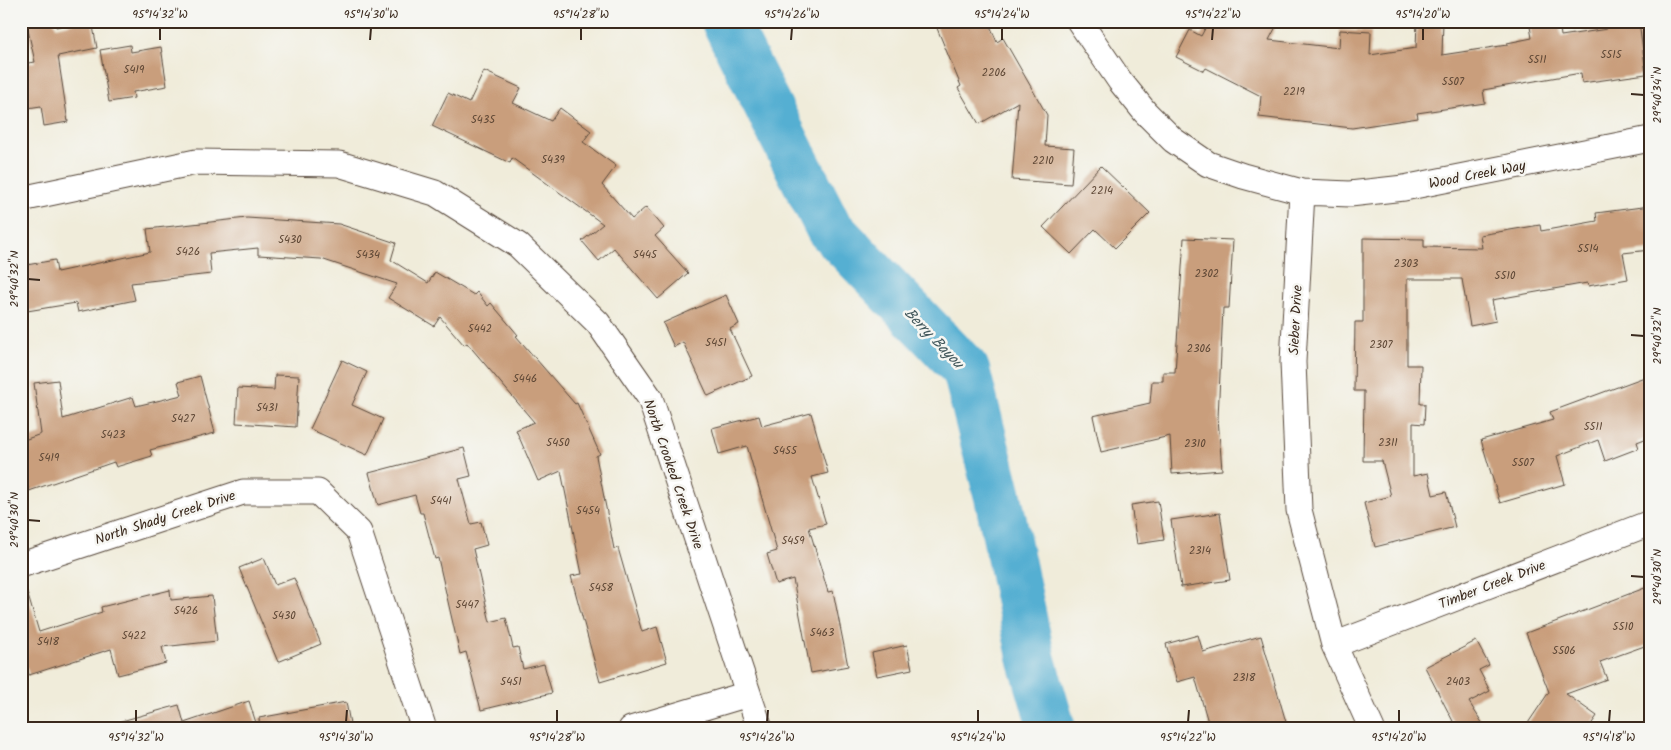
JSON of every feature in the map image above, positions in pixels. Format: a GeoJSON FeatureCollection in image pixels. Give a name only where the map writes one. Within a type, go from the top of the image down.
{"type":"FeatureCollection","features":[{"type":"Feature","properties":{"kind":"street"},"geometry":{"type":"LineString","coordinates":[[1079,21],[1120,81],[1145,112],[1172,140],[1208,164],[1243,176],[1302,192]]}},
{"type":"Feature","properties":{"kind":"street","name":"Wood Creek Way"},"geometry":{"type":"LineString","coordinates":[[1302,192],[1350,194],[1404,188],[1650,139]]}},
{"type":"Feature","properties":{"kind":"street","name":"North Crooked Creek Drive"},"geometry":{"type":"LineString","coordinates":[[21,200],[196,162],[339,164],[435,192],[518,245],[598,323],[650,398],[760,729]]}},
{"type":"Feature","properties":{"kind":"street","name":"Sieber Drive"},"geometry":{"type":"LineString","coordinates":[[1302,192],[1293,362],[1299,510],[1334,645],[1372,729]]}},
{"type":"Feature","properties":{"kind":"street","name":"North Shady Creek Drive"},"geometry":{"type":"LineString","coordinates":[[21,565],[243,492],[318,492],[360,532],[424,729]]}},
{"type":"Feature","properties":{"kind":"street","name":"Timber Creek Drive"},"geometry":{"type":"LineString","coordinates":[[1334,645],[1650,523]]}},
{"type":"Feature","properties":{"kind":"street"},"geometry":{"type":"LineString","coordinates":[[631,729],[748,694]]}},
{"type":"Feature","properties":{"kind":"building"},"geometry":{"type":"Polygon","coordinates":[[[26,21],[54,21],[56,27],[82,21],[92,21],[97,48],[58,56],[68,122],[44,126],[41,106],[21,109],[21,64],[35,62],[26,21]]]}},
{"type":"Feature","properties":{"kind":"building"},"geometry":{"type":"Polygon","coordinates":[[[934,21],[988,21],[997,42],[1003,38],[1047,115],[1045,146],[1074,148],[1071,184],[1012,180],[1018,102],[979,124],[958,88],[961,86],[934,21]]]}},
{"type":"Feature","properties":{"kind":"building"},"geometry":{"type":"Polygon","coordinates":[[[1209,21],[1279,21],[1269,40],[1339,48],[1340,30],[1371,32],[1370,55],[1416,48],[1417,21],[1443,21],[1442,55],[1507,45],[1507,43],[1532,38],[1529,21],[1559,21],[1561,36],[1607,29],[1606,21],[1639,21],[1646,74],[1582,83],[1581,73],[1483,90],[1485,103],[1417,113],[1418,118],[1352,128],[1259,117],[1261,96],[1206,68],[1204,71],[1176,57],[1190,30],[1201,36],[1209,21]]]}},
{"type":"Feature","properties":{"kind":"building"},"geometry":{"type":"Polygon","coordinates":[[[130,45],[131,52],[161,47],[167,86],[133,92],[134,98],[109,102],[100,50],[130,45]]]}},
{"type":"Feature","properties":{"kind":"building"},"geometry":{"type":"Polygon","coordinates":[[[484,71],[521,88],[513,103],[551,121],[560,108],[591,131],[583,142],[616,166],[602,185],[632,219],[646,207],[664,228],[655,236],[688,273],[658,299],[614,248],[599,261],[582,241],[603,224],[512,158],[510,163],[432,126],[448,93],[469,103],[484,71]]]}},
{"type":"Feature","properties":{"kind":"building"},"geometry":{"type":"Polygon","coordinates":[[[1101,166],[1150,213],[1115,248],[1095,229],[1071,254],[1043,227],[1101,166]]]}},
{"type":"Feature","properties":{"kind":"building"},"geometry":{"type":"Polygon","coordinates":[[[1650,206],[1650,250],[1623,253],[1628,279],[1588,286],[1587,283],[1492,300],[1496,321],[1470,326],[1462,279],[1407,279],[1407,365],[1421,365],[1420,404],[1425,404],[1424,424],[1413,423],[1413,476],[1428,473],[1433,495],[1446,492],[1455,527],[1375,547],[1364,503],[1391,496],[1382,461],[1363,461],[1364,391],[1354,391],[1355,322],[1363,322],[1363,238],[1424,239],[1424,247],[1482,248],[1480,235],[1540,225],[1541,231],[1597,221],[1596,213],[1650,206]]]}},
{"type":"Feature","properties":{"kind":"building"},"geometry":{"type":"Polygon","coordinates":[[[247,218],[339,224],[396,243],[391,260],[428,283],[435,272],[474,295],[477,292],[488,306],[491,303],[518,335],[516,336],[575,404],[577,403],[600,454],[596,456],[614,549],[618,548],[642,632],[657,627],[667,662],[600,682],[571,576],[582,574],[561,471],[538,481],[516,430],[534,422],[467,343],[464,345],[440,317],[434,326],[388,298],[397,284],[321,259],[258,255],[258,248],[209,253],[211,274],[131,283],[135,300],[78,312],[76,303],[21,312],[21,266],[55,260],[57,272],[150,252],[147,229],[247,218]]]}},
{"type":"Feature","properties":{"kind":"building"},"geometry":{"type":"Polygon","coordinates":[[[1184,238],[1233,240],[1229,308],[1223,308],[1218,418],[1222,470],[1172,474],[1170,436],[1101,452],[1093,416],[1150,403],[1152,381],[1163,381],[1163,372],[1175,372],[1184,238]]]}},
{"type":"Feature","properties":{"kind":"building"},"geometry":{"type":"Polygon","coordinates":[[[726,295],[739,324],[730,329],[752,376],[708,396],[683,342],[674,347],[663,323],[726,295]]]}},
{"type":"Feature","properties":{"kind":"building"},"geometry":{"type":"Polygon","coordinates":[[[342,360],[367,372],[352,405],[383,419],[367,455],[310,429],[342,360]]]}},
{"type":"Feature","properties":{"kind":"building"},"geometry":{"type":"Polygon","coordinates":[[[275,375],[299,376],[296,427],[236,423],[238,388],[274,390],[275,375]]]}},
{"type":"Feature","properties":{"kind":"building"},"geometry":{"type":"Polygon","coordinates":[[[1650,375],[1650,437],[1637,442],[1639,448],[1605,461],[1598,440],[1557,456],[1565,484],[1500,503],[1481,440],[1553,420],[1550,412],[1650,375]]]}},
{"type":"Feature","properties":{"kind":"building"},"geometry":{"type":"Polygon","coordinates":[[[200,376],[215,433],[150,450],[152,456],[116,467],[114,462],[29,491],[21,467],[21,441],[41,434],[34,383],[58,380],[63,419],[133,397],[136,406],[182,395],[178,382],[200,376]]]}},
{"type":"Feature","properties":{"kind":"building"},"geometry":{"type":"Polygon","coordinates":[[[811,413],[828,473],[812,477],[826,524],[809,528],[828,592],[833,591],[848,666],[811,673],[793,579],[776,584],[767,554],[777,551],[747,446],[719,454],[712,428],[759,416],[762,426],[811,413]]]}},
{"type":"Feature","properties":{"kind":"building"},"geometry":{"type":"Polygon","coordinates":[[[464,448],[471,476],[459,479],[471,524],[481,522],[487,545],[473,549],[490,622],[506,618],[513,648],[518,647],[523,669],[544,664],[552,693],[481,710],[466,652],[460,654],[438,558],[435,559],[423,513],[420,513],[415,495],[378,505],[369,473],[464,448]]]}},
{"type":"Feature","properties":{"kind":"building"},"geometry":{"type":"Polygon","coordinates":[[[1158,501],[1164,540],[1137,544],[1131,505],[1158,501]]]}},
{"type":"Feature","properties":{"kind":"building"},"geometry":{"type":"Polygon","coordinates":[[[1220,513],[1230,580],[1181,587],[1171,520],[1220,513]]]}},
{"type":"Feature","properties":{"kind":"building"},"geometry":{"type":"Polygon","coordinates":[[[264,558],[275,585],[294,578],[321,644],[278,662],[239,568],[264,558]]]}},
{"type":"Feature","properties":{"kind":"building"},"geometry":{"type":"Polygon","coordinates":[[[1650,586],[1650,644],[1600,662],[1607,679],[1566,694],[1597,716],[1588,729],[1524,729],[1549,692],[1526,633],[1650,586]]]}},
{"type":"Feature","properties":{"kind":"building"},"geometry":{"type":"Polygon","coordinates":[[[26,589],[39,632],[102,612],[101,607],[170,590],[171,600],[212,596],[217,641],[162,647],[166,663],[118,675],[111,649],[29,675],[21,650],[21,590],[26,589]]]}},
{"type":"Feature","properties":{"kind":"building"},"geometry":{"type":"Polygon","coordinates":[[[1198,635],[1203,652],[1261,636],[1288,729],[1210,729],[1195,677],[1177,682],[1166,644],[1198,635]]]}},
{"type":"Feature","properties":{"kind":"building"},"geometry":{"type":"Polygon","coordinates":[[[1476,641],[1489,665],[1479,670],[1490,691],[1469,702],[1486,729],[1457,729],[1425,667],[1476,641]]]}},
{"type":"Feature","properties":{"kind":"building"},"geometry":{"type":"Polygon","coordinates":[[[907,645],[912,669],[877,676],[872,653],[907,645]]]}},
{"type":"Feature","properties":{"kind":"building"},"geometry":{"type":"Polygon","coordinates":[[[249,701],[258,729],[119,729],[118,722],[179,705],[184,723],[249,701]]]}},
{"type":"Feature","properties":{"kind":"building"},"geometry":{"type":"Polygon","coordinates":[[[346,702],[351,729],[260,729],[259,718],[346,702]]]}},
{"type":"Feature","properties":{"kind":"waterway","name":"Berry Bayou"},"geometry":{"type":"LineString","coordinates":[[725,21],[829,228],[966,370],[998,497],[1032,661],[1052,729]]}}]}
